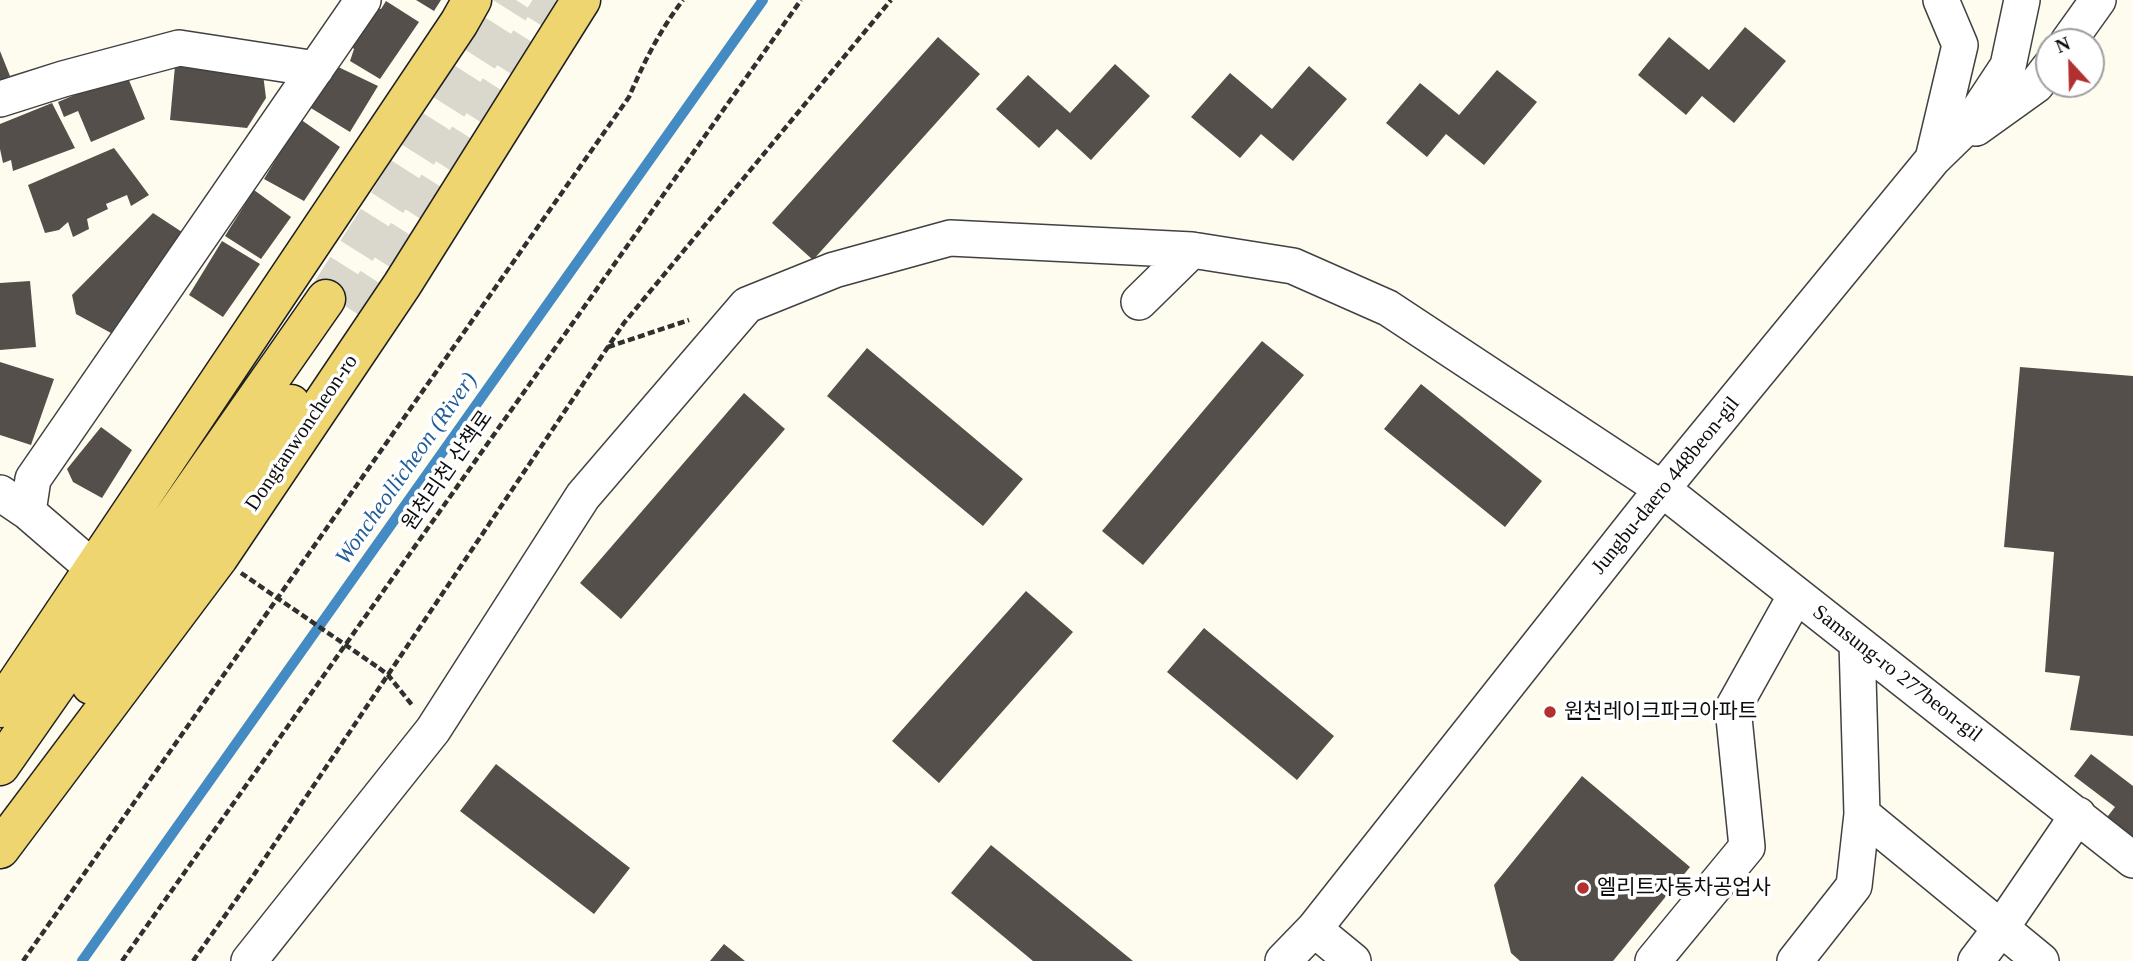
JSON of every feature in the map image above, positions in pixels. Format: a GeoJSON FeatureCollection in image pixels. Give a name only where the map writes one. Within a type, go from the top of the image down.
{"type":"FeatureCollection","features":[{"type":"Feature","properties":{"kind":"main road"},"geometry":{"type":"LineString","coordinates":[[0,708],[472,0]]}},
{"type":"Feature","properties":{"kind":"main road","name":"Dongtanwoncheon-ro"},"geometry":{"type":"LineString","coordinates":[[0,849],[226,546],[402,285],[581,0]]}},
{"type":"Feature","properties":{"kind":"main road"},"geometry":{"type":"LineString","coordinates":[[0,766],[341,306],[0,813]]}},
{"type":"Feature","properties":{"kind":"street"},"geometry":{"type":"LineString","coordinates":[[94,569],[14,502],[33,479],[363,0]]}},
{"type":"Feature","properties":{"kind":"street"},"geometry":{"type":"LineString","coordinates":[[1933,159],[1960,45],[1941,0]]}},
{"type":"Feature","properties":{"kind":"street","name":"Jungbu-daero 448beon-gil"},"geometry":{"type":"LineString","coordinates":[[1283,961],[1314,929],[1662,489],[1933,159],[1971,122],[2008,66],[2022,0]]}},
{"type":"Feature","properties":{"kind":"street"},"geometry":{"type":"LineString","coordinates":[[2078,28],[2098,0]]}},
{"type":"Feature","properties":{"kind":"street"},"geometry":{"type":"LineString","coordinates":[[0,99],[179,48],[316,69]]}},
{"type":"Feature","properties":{"kind":"street"},"geometry":{"type":"LineString","coordinates":[[1933,159],[2035,86]]}},
{"type":"Feature","properties":{"kind":"street","name":"Samsung-ro 277beon-gil"},"geometry":{"type":"LineString","coordinates":[[747,305],[834,270],[950,238],[1192,250],[1293,266],[1388,308],[1662,489],[2133,860]]}},
{"type":"Feature","properties":{"kind":"street"},"geometry":{"type":"LineString","coordinates":[[1139,302],[1192,250]]}},
{"type":"Feature","properties":{"kind":"street"},"geometry":{"type":"LineString","coordinates":[[249,961],[433,730],[583,496],[747,305]]}},
{"type":"Feature","properties":{"kind":"street"},"geometry":{"type":"LineString","coordinates":[[1653,961],[1747,847],[1733,708],[1796,595]]}},
{"type":"Feature","properties":{"kind":"street"},"geometry":{"type":"LineString","coordinates":[[1794,961],[1854,886],[1862,814],[1857,643]]}},
{"type":"Feature","properties":{"kind":"street"},"geometry":{"type":"LineString","coordinates":[[1862,814],[2041,961]]}},
{"type":"Feature","properties":{"kind":"street"},"geometry":{"type":"LineString","coordinates":[[1976,961],[2078,815]]}},
{"type":"Feature","properties":{"kind":"street"},"geometry":{"type":"LineString","coordinates":[[1314,929],[1353,961]]}},
{"type":"Feature","properties":{"kind":"path"},"geometry":{"type":"LineString","coordinates":[[23,961],[629,97],[643,64],[668,19],[683,0]]}},
{"type":"Feature","properties":{"kind":"path","name":"원천리천 산책로"},"geometry":{"type":"LineString","coordinates":[[122,961],[801,0]]}},
{"type":"Feature","properties":{"kind":"path"},"geometry":{"type":"LineString","coordinates":[[193,961],[253,876],[624,323],[891,0]]}},
{"type":"Feature","properties":{"kind":"path"},"geometry":{"type":"LineString","coordinates":[[608,347],[713,312],[747,305]]}},
{"type":"Feature","properties":{"kind":"path"},"geometry":{"type":"LineString","coordinates":[[241,573],[388,675],[433,730]]}},
{"type":"Feature","properties":{"kind":"building"},"geometry":{"type":"Polygon","coordinates":[[[416,0],[441,0],[434,11],[416,0]]]}},
{"type":"Feature","properties":{"kind":"building"},"geometry":{"type":"Polygon","coordinates":[[[386,1],[419,22],[380,79],[350,61],[354,49],[345,39],[368,7],[381,9],[386,1]]]}},
{"type":"Feature","properties":{"kind":"building"},"geometry":{"type":"Polygon","coordinates":[[[1745,27],[1786,61],[1734,123],[1702,96],[1686,115],[1638,75],[1669,37],[1709,70],[1745,27]]]}},
{"type":"Feature","properties":{"kind":"building"},"geometry":{"type":"Polygon","coordinates":[[[938,37],[980,74],[813,260],[772,223],[938,37]]]}},
{"type":"Feature","properties":{"kind":"building"},"geometry":{"type":"Polygon","coordinates":[[[0,51],[10,76],[0,80],[0,51]]]}},
{"type":"Feature","properties":{"kind":"building"},"geometry":{"type":"Polygon","coordinates":[[[332,64],[378,86],[350,132],[306,105],[332,64]]]}},
{"type":"Feature","properties":{"kind":"building"},"geometry":{"type":"Polygon","coordinates":[[[1115,64],[1150,96],[1091,160],[1057,129],[1039,148],[996,109],[1028,75],[1070,113],[1115,64]]]}},
{"type":"Feature","properties":{"kind":"building"},"geometry":{"type":"Polygon","coordinates":[[[175,66],[263,74],[266,98],[247,128],[170,120],[175,66]]]}},
{"type":"Feature","properties":{"kind":"building"},"geometry":{"type":"Polygon","coordinates":[[[1309,66],[1347,99],[1293,161],[1261,134],[1240,158],[1191,117],[1230,73],[1272,109],[1309,66]]]}},
{"type":"Feature","properties":{"kind":"building"},"geometry":{"type":"Polygon","coordinates":[[[1497,70],[1537,102],[1484,165],[1446,134],[1427,157],[1386,123],[1420,83],[1459,115],[1497,70]]]}},
{"type":"Feature","properties":{"kind":"building"},"geometry":{"type":"Polygon","coordinates":[[[126,73],[145,119],[91,142],[78,111],[64,117],[58,102],[126,73]]]}},
{"type":"Feature","properties":{"kind":"building"},"geometry":{"type":"Polygon","coordinates":[[[52,103],[75,148],[13,171],[11,160],[3,163],[0,124],[52,103]]]}},
{"type":"Feature","properties":{"kind":"building"},"geometry":{"type":"Polygon","coordinates":[[[300,119],[340,147],[304,201],[264,179],[300,119]]]}},
{"type":"Feature","properties":{"kind":"building"},"geometry":{"type":"Polygon","coordinates":[[[114,148],[149,195],[131,206],[127,195],[106,204],[108,209],[87,219],[89,229],[73,237],[68,222],[59,230],[45,233],[28,185],[114,148]]]}},
{"type":"Feature","properties":{"kind":"building"},"geometry":{"type":"Polygon","coordinates":[[[254,190],[291,217],[261,259],[225,236],[254,190]]]}},
{"type":"Feature","properties":{"kind":"building"},"geometry":{"type":"Polygon","coordinates":[[[153,213],[182,232],[111,333],[76,314],[72,295],[153,213]]]}},
{"type":"Feature","properties":{"kind":"building"},"geometry":{"type":"Polygon","coordinates":[[[222,241],[260,264],[223,317],[189,295],[222,241]]]}},
{"type":"Feature","properties":{"kind":"building"},"geometry":{"type":"Polygon","coordinates":[[[30,281],[36,347],[0,350],[0,283],[30,281]]]}},
{"type":"Feature","properties":{"kind":"building"},"geometry":{"type":"Polygon","coordinates":[[[1262,341],[1304,375],[1143,565],[1102,531],[1262,341]]]}},
{"type":"Feature","properties":{"kind":"building"},"geometry":{"type":"Polygon","coordinates":[[[867,348],[1023,479],[983,526],[827,396],[867,348]]]}},
{"type":"Feature","properties":{"kind":"building"},"geometry":{"type":"Polygon","coordinates":[[[0,362],[54,379],[31,445],[0,435],[0,362]]]}},
{"type":"Feature","properties":{"kind":"building"},"geometry":{"type":"Polygon","coordinates":[[[2020,367],[2133,376],[2133,736],[2070,730],[2080,676],[2045,672],[2054,552],[2004,547],[2020,367]]]}},
{"type":"Feature","properties":{"kind":"building"},"geometry":{"type":"Polygon","coordinates":[[[1421,384],[1542,481],[1505,527],[1384,429],[1421,384]]]}},
{"type":"Feature","properties":{"kind":"building"},"geometry":{"type":"Polygon","coordinates":[[[744,393],[785,429],[621,619],[580,583],[744,393]]]}},
{"type":"Feature","properties":{"kind":"building"},"geometry":{"type":"Polygon","coordinates":[[[101,427],[132,450],[102,498],[73,482],[67,469],[101,427]]]}},
{"type":"Feature","properties":{"kind":"building"},"geometry":{"type":"Polygon","coordinates":[[[1026,591],[1073,632],[939,783],[892,741],[1026,591]]]}},
{"type":"Feature","properties":{"kind":"building"},"geometry":{"type":"Polygon","coordinates":[[[1204,628],[1334,736],[1297,780],[1167,672],[1204,628]]]}},
{"type":"Feature","properties":{"kind":"building"},"geometry":{"type":"Polygon","coordinates":[[[2091,754],[2133,786],[2133,842],[2104,821],[2115,807],[2074,776],[2091,754]]]}},
{"type":"Feature","properties":{"kind":"building"},"geometry":{"type":"Polygon","coordinates":[[[496,764],[630,868],[594,914],[460,811],[496,764]]]}},
{"type":"Feature","properties":{"kind":"building"},"geometry":{"type":"Polygon","coordinates":[[[1582,776],[1690,867],[1613,961],[1520,961],[1511,953],[1494,885],[1582,776]]]}},
{"type":"Feature","properties":{"kind":"building"},"geometry":{"type":"Polygon","coordinates":[[[991,845],[1133,961],[1033,961],[951,893],[991,845]]]}},
{"type":"Feature","properties":{"kind":"building"},"geometry":{"type":"Polygon","coordinates":[[[724,944],[745,961],[710,961],[724,944]]]}},
{"type":"Feature","properties":{"kind":"waterway","name":"Woncheollicheon (River)"},"geometry":{"type":"LineString","coordinates":[[82,961],[763,0]]}},
{"type":"Feature","properties":{"kind":"tunnel"},"geometry":{"type":"LineString","coordinates":[[326,299],[516,0]]}},
{"type":"Feature","properties":{"kind":"tunnel"},"geometry":{"type":"LineString","coordinates":[[356,313],[555,0]]}},
{"type":"Feature","properties":{"kind":"place","name":"원천레이크파크아파트"},"geometry":{"type":"Point","coordinates":[1550,712]}},
{"type":"Feature","properties":{"kind":"place","name":"엘리트자동차공업사"},"geometry":{"type":"Point","coordinates":[1583,888]}}]}
